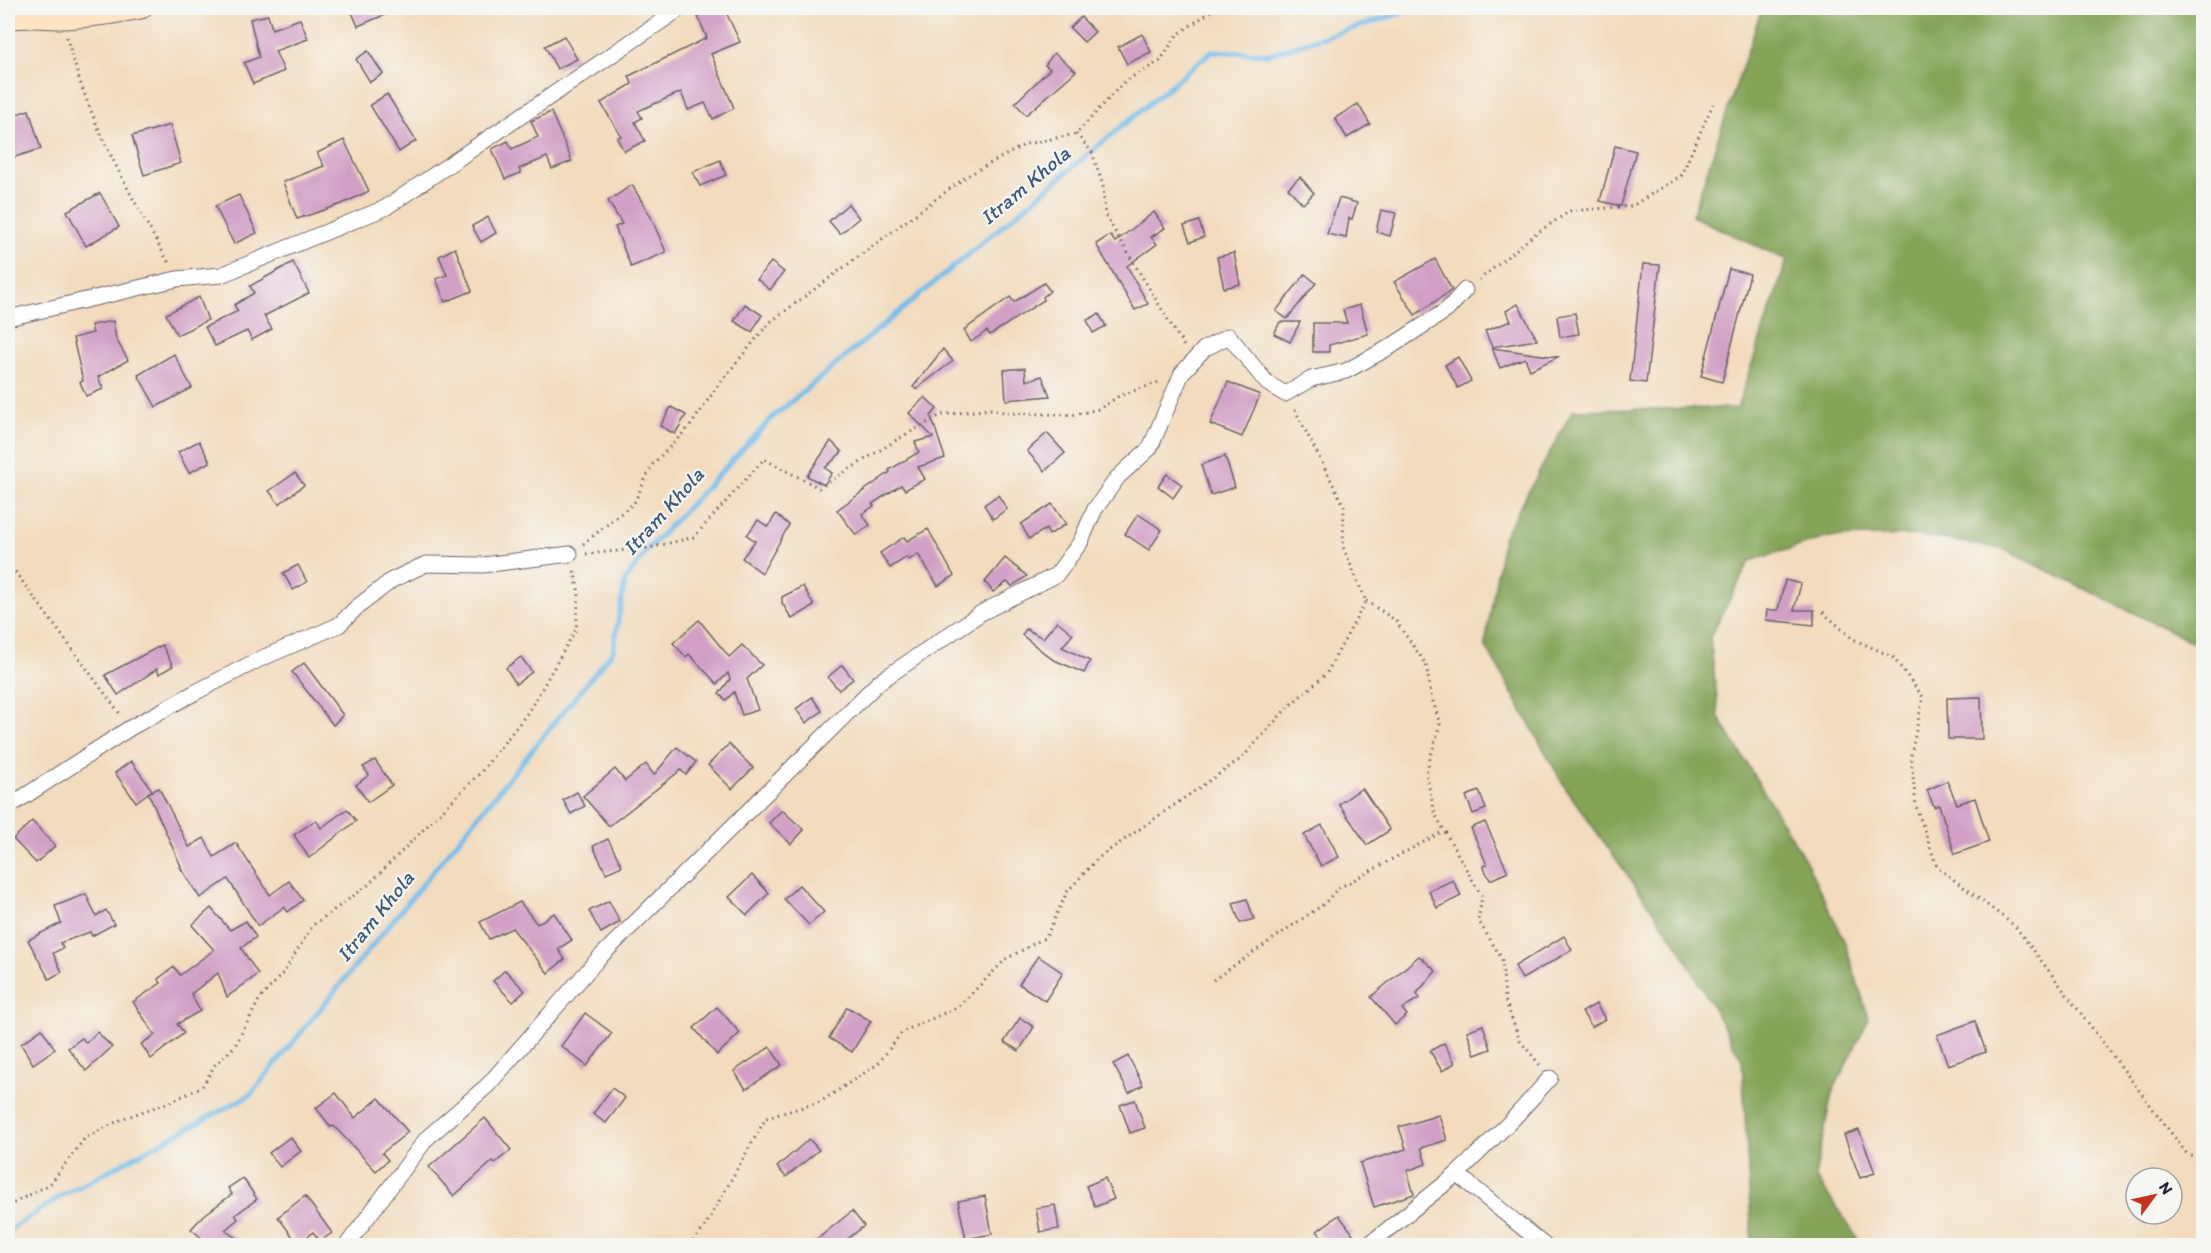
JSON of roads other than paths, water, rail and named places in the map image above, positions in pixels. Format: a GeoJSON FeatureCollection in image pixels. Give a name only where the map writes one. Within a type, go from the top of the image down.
{"type":"FeatureCollection","features":[{"type":"Feature","properties":{"kind":"main road"},"geometry":{"type":"LineString","coordinates":[[21,14],[63,18],[105,15],[141,8]]}},
{"type":"Feature","properties":{"kind":"street"},"geometry":{"type":"LineString","coordinates":[[8,318],[177,279],[221,275],[385,208],[681,8]]}},
{"type":"Feature","properties":{"kind":"street"},"geometry":{"type":"LineString","coordinates":[[346,1245],[427,1138],[488,1085],[598,959],[879,682],[981,613],[1056,575],[1080,543],[1095,509],[1112,485],[1150,448],[1182,373],[1204,350],[1229,336],[1267,383],[1286,394],[1311,379],[1346,370],[1390,347],[1447,310],[1465,290]]}},
{"type":"Feature","properties":{"kind":"street"},"geometry":{"type":"LineString","coordinates":[[8,807],[130,728],[260,659],[339,625],[356,608],[392,580],[426,564],[483,565],[570,554]]}},
{"type":"Feature","properties":{"kind":"street"},"geometry":{"type":"LineString","coordinates":[[1367,1245],[1457,1173],[1513,1119],[1550,1078]]}},
{"type":"Feature","properties":{"kind":"street"},"geometry":{"type":"LineString","coordinates":[[1457,1173],[1545,1245]]}},
{"type":"Feature","properties":{"kind":"waterway","name":"Itram Khola"},"geometry":{"type":"LineString","coordinates":[[8,1231],[63,1195],[250,1095],[613,651],[625,581],[649,548],[773,417],[1212,51],[1269,54],[1418,8]]}}]}
